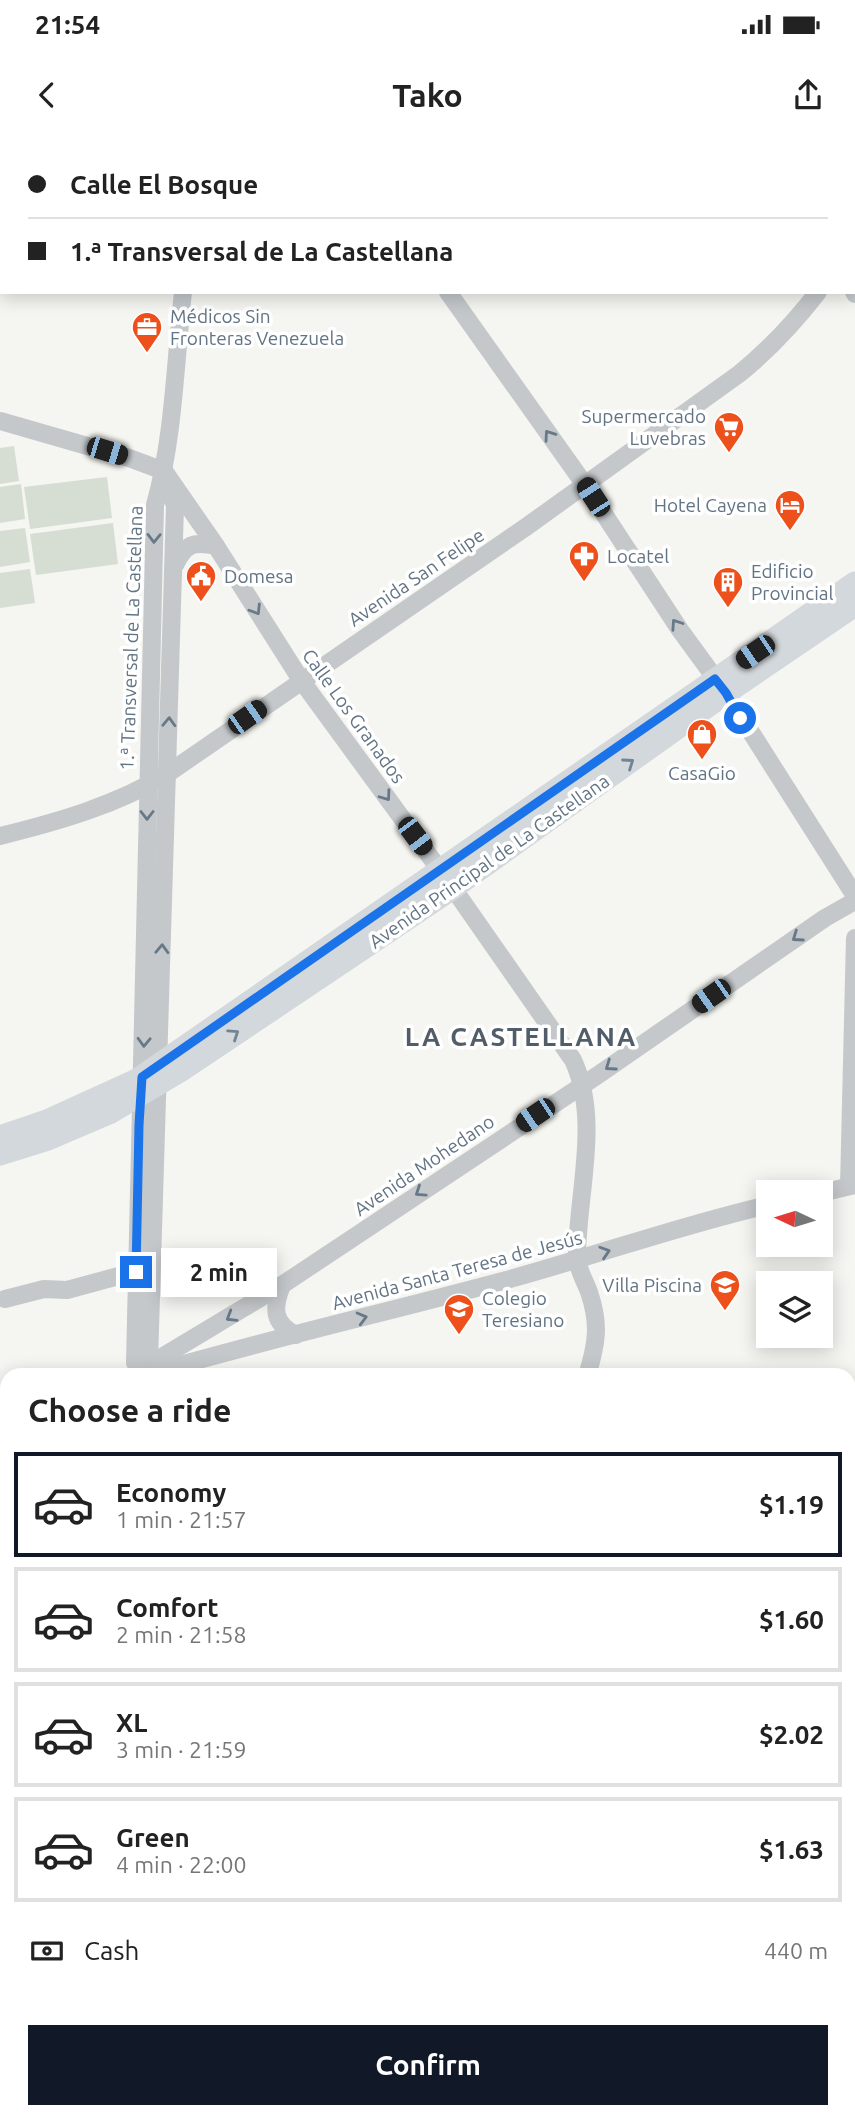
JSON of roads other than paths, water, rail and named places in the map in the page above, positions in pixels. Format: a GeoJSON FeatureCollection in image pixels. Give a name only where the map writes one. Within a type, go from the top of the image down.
{"type":"FeatureCollection","features":[{"type":"Feature","properties":{"kind":"street"},"geometry":{"type":"LineString","coordinates":[[366,140],[641,140]]}},
{"type":"Feature","properties":{"kind":"street"},"geometry":{"type":"LineString","coordinates":[[0,421],[129,458],[164,471],[171,428],[183,294]]}},
{"type":"Feature","properties":{"kind":"street"},"geometry":{"type":"LineString","coordinates":[[449,294],[585,485],[680,630],[721,686],[855,895]]}},
{"type":"Feature","properties":{"kind":"street","name":"Avenida San Felipe"},"geometry":{"type":"LineString","coordinates":[[0,836],[83,813],[147,786],[167,774],[585,485],[739,374],[794,324],[816,294]]}},
{"type":"Feature","properties":{"kind":"street","name":"Calle Los Granados"},"geometry":{"type":"LineString","coordinates":[[164,471],[216,546],[301,680],[447,880],[573,1060],[579,1073],[586,1129],[577,1260],[597,1320],[598,1332],[589,1368]]}},
{"type":"Feature","properties":{"kind":"street","name":"1.ª Transversal de La Castellana"},"geometry":{"type":"LineString","coordinates":[[146,1368],[136,1272],[167,774],[174,568],[175,506],[164,471]]}},
{"type":"Feature","properties":{"kind":"street","name":"1.ª Transversal de La Castellana"},"geometry":{"type":"LineString","coordinates":[[146,1368],[149,1081],[147,786],[155,505],[164,471]]}},
{"type":"Feature","properties":{"kind":"street"},"geometry":{"type":"LineString","coordinates":[[174,568],[180,553],[190,545],[204,543],[216,546]]}},
{"type":"Feature","properties":{"kind":"street","name":"Avenida Principal de La Castellana"},"geometry":{"type":"LineString","coordinates":[[0,1154],[48,1139],[109,1113],[149,1081],[447,880],[721,686],[855,583]]}},
{"type":"Feature","properties":{"kind":"street","name":"Avenida Principal de La Castellana"},"geometry":{"type":"LineString","coordinates":[[721,686],[855,605]]}},
{"type":"Feature","properties":{"kind":"street","name":"Avenida Mohedano"},"geometry":{"type":"LineString","coordinates":[[148,1368],[282,1285],[825,918],[855,901]]}},
{"type":"Feature","properties":{"kind":"street"},"geometry":{"type":"LineString","coordinates":[[833,1190],[852,1185],[855,938]]}},
{"type":"Feature","properties":{"kind":"street","name":"Avenida Principal de La Castellana"},"geometry":{"type":"LineString","coordinates":[[0,1137],[149,1081]]}},
{"type":"Feature","properties":{"kind":"street","name":"Avenida Santa Teresa de Jesús"},"geometry":{"type":"LineString","coordinates":[[151,1368],[296,1335],[577,1260],[719,1216],[756,1208]]}},
{"type":"Feature","properties":{"kind":"street"},"geometry":{"type":"LineString","coordinates":[[5,1299],[44,1289],[67,1290],[136,1272]]}},
{"type":"Feature","properties":{"kind":"street"},"geometry":{"type":"LineString","coordinates":[[282,1285],[276,1299],[276,1312],[285,1330],[296,1335]]}},
{"type":"Feature","properties":{"kind":"place","name":"Médicos Sin Fronteras Venezuela"},"geometry":{"type":"Point","coordinates":[147,354]}},
{"type":"Feature","properties":{"kind":"place","name":"Supermercado Luvebras"},"geometry":{"type":"Point","coordinates":[729,454]}},
{"type":"Feature","properties":{"kind":"place","name":"Hotel Cayena"},"geometry":{"type":"Point","coordinates":[790,532]}},
{"type":"Feature","properties":{"kind":"place","name":"Locatel"},"geometry":{"type":"Point","coordinates":[584,583]}},
{"type":"Feature","properties":{"kind":"place","name":"Domesa"},"geometry":{"type":"Point","coordinates":[201,603]}},
{"type":"Feature","properties":{"kind":"place","name":"Edificio Provincial"},"geometry":{"type":"Point","coordinates":[728,609]}},
{"type":"Feature","properties":{"kind":"place","name":"CasaGio"},"geometry":{"type":"Point","coordinates":[702,761]}},
{"type":"Feature","properties":{"kind":"place","name":"Villa Piscina"},"geometry":{"type":"Point","coordinates":[725,1312]}},
{"type":"Feature","properties":{"kind":"place","name":"Colegio Teresiano"},"geometry":{"type":"Point","coordinates":[459,1336]}},
{"type":"Feature","properties":{"kind":"district","name":"LA CASTELLANA"},"geometry":{"type":"Point","coordinates":[521,1037]}}]}
